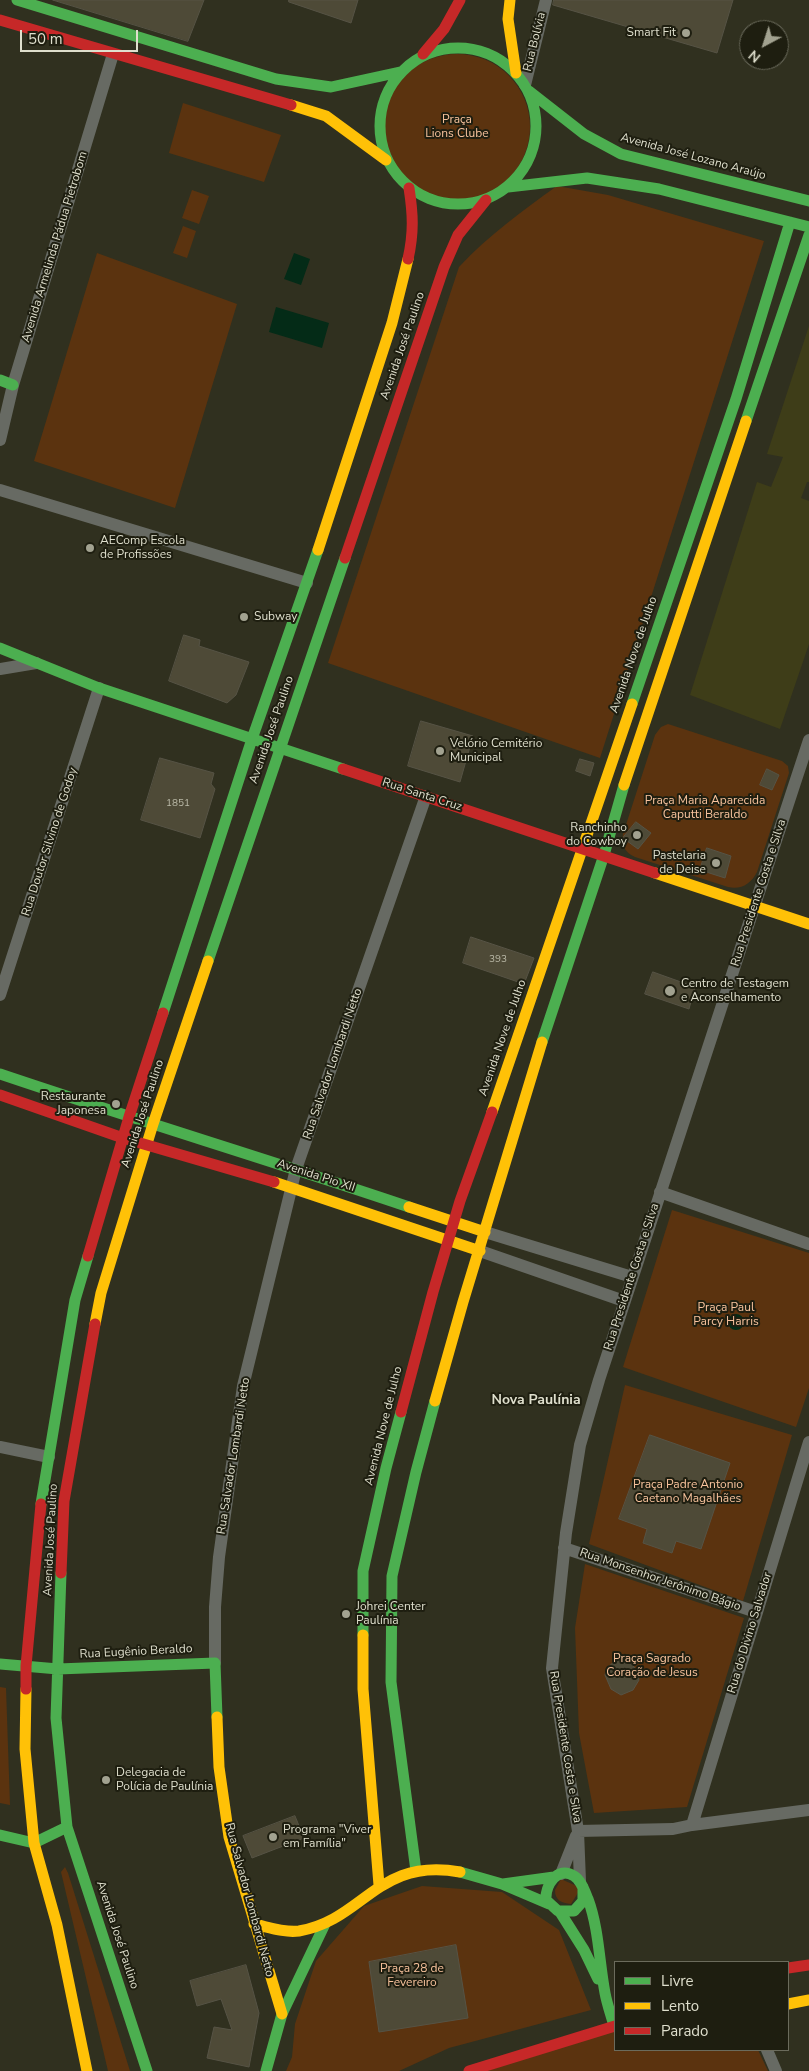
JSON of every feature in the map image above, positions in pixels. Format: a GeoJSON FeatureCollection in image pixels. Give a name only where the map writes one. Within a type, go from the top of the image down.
{"type":"FeatureCollection","features":[{"type":"Feature","properties":{"kind":"main road"},"geometry":{"type":"LineString","coordinates":[[18,0],[112,30],[286,81],[331,87],[400,72]]}},
{"type":"Feature","properties":{"kind":"main road"},"geometry":{"type":"LineString","coordinates":[[422,56],[440,49],[461,48],[481,51],[500,60],[516,73],[526,88],[535,111],[536,132],[532,153],[523,172],[508,187],[486,200],[471,204],[446,204],[423,197],[409,188],[392,170],[386,160],[379,130],[380,114],[391,84],[400,72],[422,56],[438,41],[451,20],[460,0]]}},
{"type":"Feature","properties":{"kind":"main road"},"geometry":{"type":"LineString","coordinates":[[510,0],[508,19],[516,73]]}},
{"type":"Feature","properties":{"kind":"main road"},"geometry":{"type":"LineString","coordinates":[[0,20],[326,116],[386,160]]}},
{"type":"Feature","properties":{"kind":"main road","name":"Avenida José Lozano Araújo"},"geometry":{"type":"LineString","coordinates":[[526,88],[578,131],[599,145],[621,154],[809,201]]}},
{"type":"Feature","properties":{"kind":"main road"},"geometry":{"type":"LineString","coordinates":[[508,187],[587,178],[659,189],[809,227]]}},
{"type":"Feature","properties":{"kind":"main road","name":"Avenida José Paulino"},"geometry":{"type":"LineString","coordinates":[[87,2071],[57,1925],[34,1843],[24,1749],[26,1666],[42,1499],[75,1300],[129,1118],[252,739],[307,584],[395,314],[413,237],[413,216],[409,188]]}},
{"type":"Feature","properties":{"kind":"main road","name":"Avenida José Paulino"},"geometry":{"type":"LineString","coordinates":[[147,2071],[67,1827],[56,1718],[64,1501],[96,1315],[101,1293],[153,1124],[444,267],[458,234],[486,200]]}},
{"type":"Feature","properties":{"kind":"main road","name":"Avenida Nove de Julho"},"geometry":{"type":"LineString","coordinates":[[379,1885],[363,1690],[363,1570],[386,1468],[448,1240],[736,398],[790,222]]}},
{"type":"Feature","properties":{"kind":"main road"},"geometry":{"type":"LineString","coordinates":[[416,1871],[391,1682],[392,1576],[416,1472],[543,1040],[604,855],[629,768],[809,236]]}},
{"type":"Feature","properties":{"kind":"main road"},"geometry":{"type":"LineString","coordinates":[[0,380],[14,385]]}},
{"type":"Feature","properties":{"kind":"main road"},"geometry":{"type":"LineString","coordinates":[[736,398],[753,404]]}},
{"type":"Feature","properties":{"kind":"main road"},"geometry":{"type":"LineString","coordinates":[[704,492],[721,498]]}},
{"type":"Feature","properties":{"kind":"main road","name":"Rua Santa Cruz"},"geometry":{"type":"LineString","coordinates":[[0,648],[99,688],[809,924]]}},
{"type":"Feature","properties":{"kind":"main road","name":"Avenida Pio XII"},"geometry":{"type":"LineString","coordinates":[[0,1074],[129,1118],[296,1169],[485,1232]]}},
{"type":"Feature","properties":{"kind":"main road","name":"Avenida Pio XII"},"geometry":{"type":"LineString","coordinates":[[0,1095],[123,1138],[292,1188],[480,1251]]}},
{"type":"Feature","properties":{"kind":"main road"},"geometry":{"type":"LineString","coordinates":[[205,1162],[211,1143]]}},
{"type":"Feature","properties":{"kind":"main road","name":"Rua Eugênio Beraldo"},"geometry":{"type":"LineString","coordinates":[[0,1664],[58,1669],[215,1662]]}},
{"type":"Feature","properties":{"kind":"main road","name":"Rua Salvador Lombardi Netto"},"geometry":{"type":"LineString","coordinates":[[215,1662],[219,1766],[229,1837],[282,2014]]}},
{"type":"Feature","properties":{"kind":"main road"},"geometry":{"type":"LineString","coordinates":[[0,1836],[34,1843],[67,1827]]}},
{"type":"Feature","properties":{"kind":"main road"},"geometry":{"type":"LineString","coordinates":[[254,1924],[280,1930],[298,1931],[325,1924],[379,1885],[416,1871],[437,1870],[459,1873],[503,1884],[549,1904],[560,1912],[610,1992]]}},
{"type":"Feature","properties":{"kind":"main road"},"geometry":{"type":"LineString","coordinates":[[503,1884],[567,1874],[582,1884],[597,1936],[610,1992],[614,2019]]}},
{"type":"Feature","properties":{"kind":"main road"},"geometry":{"type":"LineString","coordinates":[[549,1904],[546,1900],[547,1884],[557,1876]]}},
{"type":"Feature","properties":{"kind":"main road"},"geometry":{"type":"LineString","coordinates":[[560,1912],[567,1913],[579,1906],[584,1894],[582,1884]]}},
{"type":"Feature","properties":{"kind":"main road"},"geometry":{"type":"LineString","coordinates":[[266,2071],[282,2014],[325,1924]]}},
{"type":"Feature","properties":{"kind":"main road"},"geometry":{"type":"LineString","coordinates":[[789,1968],[809,1965]]}},
{"type":"Feature","properties":{"kind":"main road"},"geometry":{"type":"LineString","coordinates":[[789,2004],[809,2000]]}},
{"type":"Feature","properties":{"kind":"main road"},"geometry":{"type":"LineString","coordinates":[[469,2071],[614,2026]]}},
{"type":"Feature","properties":{"kind":"street","name":"Rua Bolívia"},"geometry":{"type":"LineString","coordinates":[[526,88],[546,0]]}},
{"type":"Feature","properties":{"kind":"street","name":"Avenida Armelinda Pádua Pietrobom"},"geometry":{"type":"LineString","coordinates":[[0,440],[14,385],[113,54]]}},
{"type":"Feature","properties":{"kind":"street"},"geometry":{"type":"LineString","coordinates":[[0,490],[307,584]]}},
{"type":"Feature","properties":{"kind":"street"},"geometry":{"type":"LineString","coordinates":[[0,669],[36,663]]}},
{"type":"Feature","properties":{"kind":"street","name":"Rua Doutor Silvino de Godoy"},"geometry":{"type":"LineString","coordinates":[[0,995],[99,688]]}},
{"type":"Feature","properties":{"kind":"street","name":"Rua Presidente Costa e Silva"},"geometry":{"type":"LineString","coordinates":[[582,1884],[578,1831],[552,1668],[564,1548],[580,1445],[624,1301],[809,740]]}},
{"type":"Feature","properties":{"kind":"street","name":"Rua Salvador Lombardi Netto"},"geometry":{"type":"LineString","coordinates":[[215,1662],[215,1607],[219,1557],[243,1386],[296,1169],[426,796]]}},
{"type":"Feature","properties":{"kind":"street"},"geometry":{"type":"LineString","coordinates":[[660,1192],[809,1244]]}},
{"type":"Feature","properties":{"kind":"street","name":"Avenida Pio XII"},"geometry":{"type":"LineString","coordinates":[[485,1232],[632,1277]]}},
{"type":"Feature","properties":{"kind":"street","name":"Avenida Pio XII"},"geometry":{"type":"LineString","coordinates":[[480,1251],[624,1301]]}},
{"type":"Feature","properties":{"kind":"street","name":"Rua do Divino Salvador"},"geometry":{"type":"LineString","coordinates":[[692,1824],[809,1442]]}},
{"type":"Feature","properties":{"kind":"street"},"geometry":{"type":"LineString","coordinates":[[0,1447],[49,1457]]}},
{"type":"Feature","properties":{"kind":"street","name":"Rua Monsenhor Jerônimo Bágio"},"geometry":{"type":"LineString","coordinates":[[564,1548],[756,1612]]}},
{"type":"Feature","properties":{"kind":"street"},"geometry":{"type":"LineString","coordinates":[[578,1831],[673,1829],[692,1824],[809,1810]]}},
{"type":"Feature","properties":{"kind":"street","name":"Rua Presidente Costa e Silva"},"geometry":{"type":"LineString","coordinates":[[557,1876],[578,1831]]}},
{"type":"Feature","properties":{"kind":"street"},"geometry":{"type":"LineString","coordinates":[[767,2051],[776,2071]]}},
{"type":"Feature","properties":{"kind":"shaded area"},"geometry":{"type":"Polygon","coordinates":[[[294,253],[310,259],[301,285],[284,279],[294,253]]]}},
{"type":"Feature","properties":{"kind":"shaded area"},"geometry":{"type":"Polygon","coordinates":[[[276,307],[329,323],[322,348],[269,332],[276,307]]]}},
{"type":"Feature","properties":{"kind":"shaded area"},"geometry":{"type":"Polygon","coordinates":[[[809,326],[809,482],[807,482],[801,498],[809,501],[809,644],[780,729],[690,695],[757,482],[771,487],[783,457],[767,454],[809,326]]]}},
{"type":"Feature","properties":{"kind":"shaded area"},"geometry":{"type":"Polygon","coordinates":[[[733,1314],[739,1314],[744,1319],[742,1328],[733,1330],[728,1325],[728,1319],[733,1314]]]}},
{"type":"Feature","properties":{"kind":"green space","name":"Praça Lions Clube"},"geometry":{"type":"Polygon","coordinates":[[[457,54],[485,60],[497,66],[508,76],[518,87],[524,99],[530,127],[524,155],[518,167],[508,178],[497,188],[485,194],[457,200],[429,194],[417,188],[406,178],[396,167],[390,155],[384,127],[390,99],[396,87],[406,76],[417,66],[429,60],[457,54]]]}},
{"type":"Feature","properties":{"kind":"green space"},"geometry":{"type":"Polygon","coordinates":[[[183,103],[281,135],[264,182],[169,153],[183,103]]]}},
{"type":"Feature","properties":{"kind":"green space"},"geometry":{"type":"Polygon","coordinates":[[[557,186],[608,195],[764,241],[600,758],[328,663],[459,267],[494,234],[557,186]]]}},
{"type":"Feature","properties":{"kind":"green space"},"geometry":{"type":"Polygon","coordinates":[[[192,190],[209,196],[199,224],[182,218],[192,190]]]}},
{"type":"Feature","properties":{"kind":"green space"},"geometry":{"type":"Polygon","coordinates":[[[183,226],[196,231],[187,258],[173,253],[183,226]]]}},
{"type":"Feature","properties":{"kind":"green space"},"geometry":{"type":"Polygon","coordinates":[[[97,253],[237,304],[175,508],[34,461],[97,253]]]}},
{"type":"Feature","properties":{"kind":"green space","name":"Praça Maria Aparecida Caputti Beraldo"},"geometry":{"type":"Polygon","coordinates":[[[668,724],[782,761],[788,766],[789,773],[757,872],[752,880],[741,887],[728,887],[635,857],[624,848],[623,834],[655,735],[661,727],[668,724]]]}},
{"type":"Feature","properties":{"kind":"green space","name":"Praça Paul Parcy Harris"},"geometry":{"type":"Polygon","coordinates":[[[672,1210],[809,1253],[809,1388],[796,1427],[623,1367],[672,1210]]]}},
{"type":"Feature","properties":{"kind":"green space","name":"Praça Padre Antonio Caetano Magalhães"},"geometry":{"type":"Polygon","coordinates":[[[625,1385],[792,1435],[743,1601],[589,1544],[625,1385]]]}},
{"type":"Feature","properties":{"kind":"green space","name":"Praça Sagrado Coração de Jesus"},"geometry":{"type":"Polygon","coordinates":[[[585,1564],[744,1618],[687,1807],[594,1813],[579,1733],[575,1628],[585,1564]]]}},
{"type":"Feature","properties":{"kind":"green space"},"geometry":{"type":"Polygon","coordinates":[[[0,1687],[6,1688],[10,1805],[0,1803],[0,1687]]]}},
{"type":"Feature","properties":{"kind":"green space"},"geometry":{"type":"Polygon","coordinates":[[[65,1867],[130,2071],[108,2071],[61,1872],[65,1867]]]}},
{"type":"Feature","properties":{"kind":"green space"},"geometry":{"type":"Polygon","coordinates":[[[561,1879],[581,1888],[571,1904],[557,1899],[555,1890],[561,1879]]]}},
{"type":"Feature","properties":{"kind":"green space","name":"Praça 28 de Fevereiro"},"geometry":{"type":"Polygon","coordinates":[[[422,1886],[502,1892],[559,1930],[591,2010],[449,2048],[399,2071],[286,2071],[292,2057],[295,2024],[316,1961],[364,1906],[422,1886]]]}},
{"type":"Feature","properties":{"kind":"green space"},"geometry":{"type":"Polygon","coordinates":[[[614,2026],[614,2051],[758,2051],[768,2071],[469,2071],[614,2026]]]}},
{"type":"Feature","properties":{"kind":"building"},"geometry":{"type":"Polygon","coordinates":[[[53,0],[204,0],[188,41],[53,0]]]}},
{"type":"Feature","properties":{"kind":"building"},"geometry":{"type":"Polygon","coordinates":[[[289,0],[358,0],[351,23],[289,2],[289,0]]]}},
{"type":"Feature","properties":{"kind":"building","name":"Smart Fit"},"geometry":{"type":"Polygon","coordinates":[[[554,0],[733,0],[717,53],[553,5],[554,0]]]}},
{"type":"Feature","properties":{"kind":"building"},"geometry":{"type":"Polygon","coordinates":[[[184,635],[200,640],[199,646],[249,662],[236,695],[227,703],[169,681],[184,635]]]}},
{"type":"Feature","properties":{"kind":"building","name":"Velório Cemitério Municipal"},"geometry":{"type":"Polygon","coordinates":[[[421,721],[473,736],[460,782],[408,766],[421,721]]]}},
{"type":"Feature","properties":{"kind":"building"},"geometry":{"type":"Polygon","coordinates":[[[160,758],[214,773],[211,784],[215,789],[200,838],[141,820],[160,758]]]}},
{"type":"Feature","properties":{"kind":"building"},"geometry":{"type":"Polygon","coordinates":[[[580,759],[594,763],[590,776],[576,771],[580,759]]]}},
{"type":"Feature","properties":{"kind":"building"},"geometry":{"type":"Polygon","coordinates":[[[767,769],[779,775],[772,790],[760,785],[767,769]]]}},
{"type":"Feature","properties":{"kind":"building","name":"Ranchinho do Cowboy"},"geometry":{"type":"Polygon","coordinates":[[[636,822],[651,833],[638,849],[623,838],[636,822]]]}},
{"type":"Feature","properties":{"kind":"building","name":"Pastelaria de Deise"},"geometry":{"type":"Polygon","coordinates":[[[707,848],[731,856],[725,878],[700,870],[707,848]]]}},
{"type":"Feature","properties":{"kind":"building"},"geometry":{"type":"Polygon","coordinates":[[[471,937],[534,958],[524,984],[463,963],[471,937]]]}},
{"type":"Feature","properties":{"kind":"building","name":"Centro de Testagem e Aconselhamento"},"geometry":{"type":"Polygon","coordinates":[[[653,972],[695,987],[689,1009],[645,994],[653,972]]]}},
{"type":"Feature","properties":{"kind":"building"},"geometry":{"type":"Polygon","coordinates":[[[650,1435],[730,1463],[701,1549],[676,1541],[672,1553],[643,1543],[647,1529],[619,1519],[650,1435]]]}},
{"type":"Feature","properties":{"kind":"building"},"geometry":{"type":"Polygon","coordinates":[[[628,1659],[637,1671],[639,1680],[633,1690],[621,1695],[611,1689],[605,1675],[607,1668],[616,1660],[628,1659]]]}},
{"type":"Feature","properties":{"kind":"building","name":"Programa \"Viver em Família\""},"geometry":{"type":"Polygon","coordinates":[[[295,1816],[304,1838],[252,1858],[243,1836],[295,1816]]]}},
{"type":"Feature","properties":{"kind":"building"},"geometry":{"type":"Polygon","coordinates":[[[456,1945],[468,2018],[379,2032],[369,1962],[456,1945]]]}},
{"type":"Feature","properties":{"kind":"building"},"geometry":{"type":"Polygon","coordinates":[[[246,1965],[259,2013],[249,2067],[207,2058],[214,2027],[232,2030],[221,1999],[197,2006],[190,1981],[246,1965]]]}},
{"type":"Feature","properties":{"kind":"traffic: fast"},"geometry":{"type":"LineString","coordinates":[[17,0],[276,79],[331,87],[400,72]]}},
{"type":"Feature","properties":{"kind":"traffic: fast"},"geometry":{"type":"LineString","coordinates":[[450,48],[466,48],[488,53],[508,65],[519,76],[531,96],[536,126],[531,156],[519,176],[508,187],[488,199],[466,204],[450,204],[428,199],[408,187],[397,176],[385,156],[380,134],[380,118],[385,96],[397,76],[408,65],[428,53],[450,48]]}},
{"type":"Feature","properties":{"kind":"traffic: fast"},"geometry":{"type":"LineString","coordinates":[[529,91],[584,134],[621,154],[809,201]]}},
{"type":"Feature","properties":{"kind":"traffic: fast"},"geometry":{"type":"LineString","coordinates":[[508,187],[587,178],[659,189],[809,227]]}},
{"type":"Feature","properties":{"kind":"traffic: fast"},"geometry":{"type":"LineString","coordinates":[[632,704],[736,399],[790,222]]}},
{"type":"Feature","properties":{"kind":"traffic: fast"},"geometry":{"type":"LineString","coordinates":[[746,421],[809,235]]}},
{"type":"Feature","properties":{"kind":"traffic: fast"},"geometry":{"type":"LineString","coordinates":[[0,380],[13,385]]}},
{"type":"Feature","properties":{"kind":"traffic: fast"},"geometry":{"type":"LineString","coordinates":[[163,1013],[252,739],[318,550]]}},
{"type":"Feature","properties":{"kind":"traffic: fast"},"geometry":{"type":"LineString","coordinates":[[208,961],[345,558]]}},
{"type":"Feature","properties":{"kind":"traffic: fast"},"geometry":{"type":"LineString","coordinates":[[0,648],[99,688],[343,769]]}},
{"type":"Feature","properties":{"kind":"traffic: fast"},"geometry":{"type":"LineString","coordinates":[[542,1042],[604,855],[624,785]]}},
{"type":"Feature","properties":{"kind":"traffic: fast"},"geometry":{"type":"LineString","coordinates":[[0,1074],[409,1207]]}},
{"type":"Feature","properties":{"kind":"traffic: fast"},"geometry":{"type":"LineString","coordinates":[[41,1504],[75,1300],[88,1256]]}},
{"type":"Feature","properties":{"kind":"traffic: fast"},"geometry":{"type":"LineString","coordinates":[[416,1871],[391,1682],[392,1576],[416,1472],[435,1401]]}},
{"type":"Feature","properties":{"kind":"traffic: fast"},"geometry":{"type":"LineString","coordinates":[[363,1635],[363,1571],[386,1468],[401,1412]]}},
{"type":"Feature","properties":{"kind":"traffic: fast"},"geometry":{"type":"LineString","coordinates":[[61,1573],[56,1718],[67,1827],[147,2071]]}},
{"type":"Feature","properties":{"kind":"traffic: fast"},"geometry":{"type":"LineString","coordinates":[[0,1664],[58,1669],[215,1663],[217,1717]]}},
{"type":"Feature","properties":{"kind":"traffic: fast"},"geometry":{"type":"LineString","coordinates":[[0,1835],[34,1843],[67,1827]]}},
{"type":"Feature","properties":{"kind":"traffic: fast"},"geometry":{"type":"LineString","coordinates":[[460,1872],[502,1884],[549,1904]]}},
{"type":"Feature","properties":{"kind":"traffic: fast"},"geometry":{"type":"LineString","coordinates":[[583,1887],[583,1901],[574,1911],[558,1911],[546,1900],[550,1883],[557,1875],[562,1873],[574,1876],[583,1886],[592,1910],[605,1993],[614,2026]]}},
{"type":"Feature","properties":{"kind":"traffic: fast"},"geometry":{"type":"LineString","coordinates":[[503,1884],[554,1877]]}},
{"type":"Feature","properties":{"kind":"traffic: fast"},"geometry":{"type":"LineString","coordinates":[[560,1912],[584,1950],[598,1979]]}},
{"type":"Feature","properties":{"kind":"traffic: fast"},"geometry":{"type":"LineString","coordinates":[[266,2071],[282,2014],[325,1924]]}},
{"type":"Feature","properties":{"kind":"traffic: slow"},"geometry":{"type":"LineString","coordinates":[[510,0],[508,19],[516,73]]}},
{"type":"Feature","properties":{"kind":"traffic: slow"},"geometry":{"type":"LineString","coordinates":[[291,105],[326,116],[386,160]]}},
{"type":"Feature","properties":{"kind":"traffic: slow"},"geometry":{"type":"LineString","coordinates":[[318,550],[392,323],[408,259]]}},
{"type":"Feature","properties":{"kind":"traffic: slow"},"geometry":{"type":"LineString","coordinates":[[624,785],[746,421]]}},
{"type":"Feature","properties":{"kind":"traffic: slow"},"geometry":{"type":"LineString","coordinates":[[492,1112],[632,704]]}},
{"type":"Feature","properties":{"kind":"traffic: slow"},"geometry":{"type":"LineString","coordinates":[[655,873],[809,924]]}},
{"type":"Feature","properties":{"kind":"traffic: slow"},"geometry":{"type":"LineString","coordinates":[[95,1324],[101,1293],[153,1124],[208,961]]}},
{"type":"Feature","properties":{"kind":"traffic: slow"},"geometry":{"type":"LineString","coordinates":[[435,1401],[542,1042]]}},
{"type":"Feature","properties":{"kind":"traffic: slow"},"geometry":{"type":"LineString","coordinates":[[274,1182],[480,1251]]}},
{"type":"Feature","properties":{"kind":"traffic: slow"},"geometry":{"type":"LineString","coordinates":[[409,1207],[485,1232]]}},
{"type":"Feature","properties":{"kind":"traffic: slow"},"geometry":{"type":"LineString","coordinates":[[363,1635],[363,1689],[379,1885]]}},
{"type":"Feature","properties":{"kind":"traffic: slow"},"geometry":{"type":"LineString","coordinates":[[26,1689],[25,1749],[34,1843],[57,1925],[87,2071]]}},
{"type":"Feature","properties":{"kind":"traffic: slow"},"geometry":{"type":"LineString","coordinates":[[217,1717],[219,1767],[229,1837],[282,2014]]}},
{"type":"Feature","properties":{"kind":"traffic: slow"},"geometry":{"type":"LineString","coordinates":[[254,1924],[282,1930],[299,1931],[321,1925],[340,1915],[390,1881],[409,1873],[432,1870],[460,1872]]}},
{"type":"Feature","properties":{"kind":"traffic: slow"},"geometry":{"type":"LineString","coordinates":[[789,2004],[809,2000]]}},
{"type":"Feature","properties":{"kind":"traffic: jam"},"geometry":{"type":"LineString","coordinates":[[423,54],[444,29],[460,0]]}},
{"type":"Feature","properties":{"kind":"traffic: jam"},"geometry":{"type":"LineString","coordinates":[[0,20],[291,105]]}},
{"type":"Feature","properties":{"kind":"traffic: jam"},"geometry":{"type":"LineString","coordinates":[[408,259],[412,223],[409,188]]}},
{"type":"Feature","properties":{"kind":"traffic: jam"},"geometry":{"type":"LineString","coordinates":[[345,558],[444,267],[458,235],[486,200]]}},
{"type":"Feature","properties":{"kind":"traffic: jam"},"geometry":{"type":"LineString","coordinates":[[343,769],[655,873]]}},
{"type":"Feature","properties":{"kind":"traffic: jam"},"geometry":{"type":"LineString","coordinates":[[88,1256],[129,1117],[163,1013]]}},
{"type":"Feature","properties":{"kind":"traffic: jam"},"geometry":{"type":"LineString","coordinates":[[0,1095],[123,1138],[274,1182]]}},
{"type":"Feature","properties":{"kind":"traffic: jam"},"geometry":{"type":"LineString","coordinates":[[401,1412],[460,1201],[492,1112]]}},
{"type":"Feature","properties":{"kind":"traffic: jam"},"geometry":{"type":"LineString","coordinates":[[61,1573],[64,1501],[95,1324]]}},
{"type":"Feature","properties":{"kind":"traffic: jam"},"geometry":{"type":"LineString","coordinates":[[26,1689],[26,1666],[41,1504]]}},
{"type":"Feature","properties":{"kind":"traffic: jam"},"geometry":{"type":"LineString","coordinates":[[789,1968],[809,1965]]}},
{"type":"Feature","properties":{"kind":"traffic: jam"},"geometry":{"type":"LineString","coordinates":[[469,2071],[614,2026]]}},
{"type":"Feature","properties":{"kind":"place","name":"Smart Fit"},"geometry":{"type":"Point","coordinates":[686,33]}},
{"type":"Feature","properties":{"kind":"place","name":"AEComp Escola de Profissões"},"geometry":{"type":"Point","coordinates":[90,548]}},
{"type":"Feature","properties":{"kind":"place","name":"Subway"},"geometry":{"type":"Point","coordinates":[244,617]}},
{"type":"Feature","properties":{"kind":"place","name":"Velório Cemitério Municipal"},"geometry":{"type":"Point","coordinates":[440,751]}},
{"type":"Feature","properties":{"kind":"place","name":"Ranchinho do Cowboy"},"geometry":{"type":"Point","coordinates":[637,835]}},
{"type":"Feature","properties":{"kind":"place","name":"Pastelaria de Deise"},"geometry":{"type":"Point","coordinates":[716,863]}},
{"type":"Feature","properties":{"kind":"place","name":"Centro de Testagem e Aconselhamento"},"geometry":{"type":"Point","coordinates":[670,991]}},
{"type":"Feature","properties":{"kind":"place","name":"Restaurante Japonesa"},"geometry":{"type":"Point","coordinates":[116,1104]}},
{"type":"Feature","properties":{"kind":"place","name":"Johrei Center Paulínia"},"geometry":{"type":"Point","coordinates":[346,1614]}},
{"type":"Feature","properties":{"kind":"place","name":"Delegacia de Polícia de Paulínia"},"geometry":{"type":"Point","coordinates":[106,1780]}},
{"type":"Feature","properties":{"kind":"place","name":"Programa \"Viver em Família\""},"geometry":{"type":"Point","coordinates":[273,1837]}},
{"type":"Feature","properties":{"kind":"district","name":"Nova Paulínia"},"geometry":{"type":"Point","coordinates":[536,1401]}}]}
